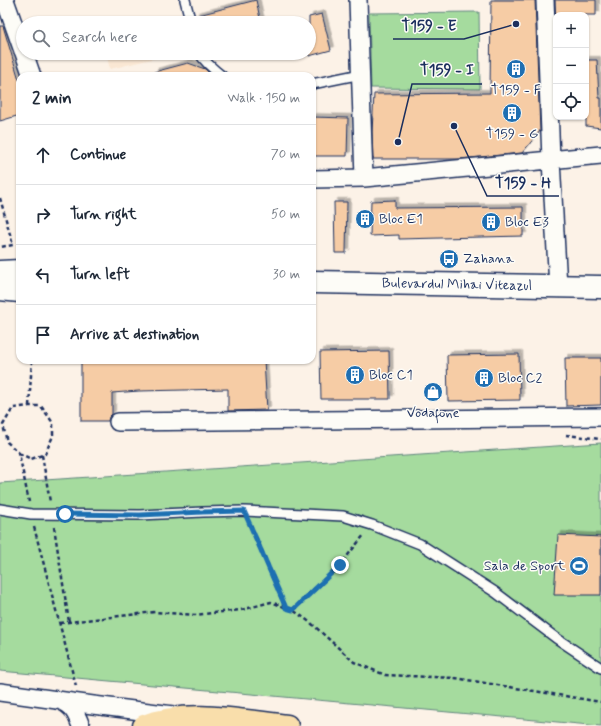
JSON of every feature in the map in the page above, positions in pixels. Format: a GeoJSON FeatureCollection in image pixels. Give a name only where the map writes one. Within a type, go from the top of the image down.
{"type":"FeatureCollection","features":[{"type":"Feature","properties":{"kind":"main road"},"geometry":{"type":"LineString","coordinates":[[0,272],[16,270]]}},
{"type":"Feature","properties":{"kind":"main road","name":"Bulevardul Mihai Viteazul"},"geometry":{"type":"LineString","coordinates":[[316,282],[601,287]]}},
{"type":"Feature","properties":{"kind":"main road"},"geometry":{"type":"LineString","coordinates":[[0,289],[16,291]]}},
{"type":"Feature","properties":{"kind":"main road"},"geometry":{"type":"LineString","coordinates":[[144,726],[181,718],[226,719],[287,726]]}},
{"type":"Feature","properties":{"kind":"street"},"geometry":{"type":"LineString","coordinates":[[5,0],[16,32]]}},
{"type":"Feature","properties":{"kind":"street"},"geometry":{"type":"LineString","coordinates":[[358,0],[364,178]]}},
{"type":"Feature","properties":{"kind":"street"},"geometry":{"type":"LineString","coordinates":[[544,0],[558,287]]}},
{"type":"Feature","properties":{"kind":"street"},"geometry":{"type":"LineString","coordinates":[[26,60],[30,72]]}},
{"type":"Feature","properties":{"kind":"street"},"geometry":{"type":"LineString","coordinates":[[316,179],[364,178],[601,155]]}},
{"type":"Feature","properties":{"kind":"street"},"geometry":{"type":"LineString","coordinates":[[118,422],[601,417]]}},
{"type":"Feature","properties":{"kind":"street"},"geometry":{"type":"LineString","coordinates":[[0,692],[197,718]]}},
{"type":"Feature","properties":{"kind":"street"},"geometry":{"type":"LineString","coordinates":[[57,700],[66,703],[73,709],[81,726]]}},
{"type":"Feature","properties":{"kind":"lane"},"geometry":{"type":"LineString","coordinates":[[185,0],[189,16]]}},
{"type":"Feature","properties":{"kind":"lane"},"geometry":{"type":"LineString","coordinates":[[204,60],[217,72]]}},
{"type":"Feature","properties":{"kind":"lane"},"geometry":{"type":"LineString","coordinates":[[316,83],[361,74]]}},
{"type":"Feature","properties":{"kind":"lane"},"geometry":{"type":"LineString","coordinates":[[0,509],[31,514],[140,515],[244,511],[343,516],[372,525],[420,544],[495,592],[556,638],[601,668]]}},
{"type":"Feature","properties":{"kind":"path"},"geometry":{"type":"LineString","coordinates":[[0,198],[13,245],[0,247]]}},
{"type":"Feature","properties":{"kind":"path"},"geometry":{"type":"LineString","coordinates":[[29,406],[32,364]]}},
{"type":"Feature","properties":{"kind":"path"},"geometry":{"type":"LineString","coordinates":[[41,406],[53,423],[53,436],[45,454],[31,459],[19,453],[8,442],[3,425],[13,408],[41,406]]}},
{"type":"Feature","properties":{"kind":"path"},"geometry":{"type":"LineString","coordinates":[[19,453],[31,514],[77,688]]}},
{"type":"Feature","properties":{"kind":"path"},"geometry":{"type":"LineString","coordinates":[[42,455],[69,622]]}},
{"type":"Feature","properties":{"kind":"path"},"geometry":{"type":"LineString","coordinates":[[244,511],[286,608]]}},
{"type":"Feature","properties":{"kind":"path"},"geometry":{"type":"LineString","coordinates":[[293,610],[340,565],[372,525]]}},
{"type":"Feature","properties":{"kind":"path"},"geometry":{"type":"LineString","coordinates":[[60,623],[155,612],[195,615],[241,610],[271,602],[293,610],[311,623],[354,662],[385,675],[455,678],[601,702]]}},
{"type":"Feature","properties":{"kind":"shaded area"},"geometry":{"type":"Polygon","coordinates":[[[108,60],[148,60],[110,69],[108,60]]]}},
{"type":"Feature","properties":{"kind":"green space"},"geometry":{"type":"Polygon","coordinates":[[[479,12],[480,89],[371,88],[369,13],[479,12]]]}},
{"type":"Feature","properties":{"kind":"green space"},"geometry":{"type":"Polygon","coordinates":[[[601,443],[601,726],[0,671],[0,483],[601,443]]]}},
{"type":"Feature","properties":{"kind":"building"},"geometry":{"type":"Polygon","coordinates":[[[256,0],[259,16],[195,16],[256,0]]]}},
{"type":"Feature","properties":{"kind":"building"},"geometry":{"type":"Polygon","coordinates":[[[491,0],[535,0],[540,131],[522,153],[459,159],[373,159],[372,132],[374,94],[490,93],[491,0]]]}},
{"type":"Feature","properties":{"kind":"building"},"geometry":{"type":"Polygon","coordinates":[[[555,0],[596,0],[596,15],[589,15],[589,12],[555,12],[555,0]]]}},
{"type":"Feature","properties":{"kind":"building"},"geometry":{"type":"Polygon","coordinates":[[[322,14],[331,50],[316,54],[316,16],[313,16],[322,14]]]}},
{"type":"Feature","properties":{"kind":"building"},"geometry":{"type":"Polygon","coordinates":[[[0,26],[3,26],[17,72],[16,116],[0,121],[0,26]]]}},
{"type":"Feature","properties":{"kind":"building"},"geometry":{"type":"Polygon","coordinates":[[[589,60],[597,60],[599,98],[601,98],[601,128],[586,126],[586,120],[589,120],[589,60]]]}},
{"type":"Feature","properties":{"kind":"building"},"geometry":{"type":"Polygon","coordinates":[[[188,63],[205,69],[208,72],[154,72],[188,63]]]}},
{"type":"Feature","properties":{"kind":"building"},"geometry":{"type":"Polygon","coordinates":[[[316,117],[348,118],[347,156],[316,156],[316,117]]]}},
{"type":"Feature","properties":{"kind":"building"},"geometry":{"type":"Polygon","coordinates":[[[395,200],[395,208],[523,207],[523,236],[399,239],[399,235],[370,236],[371,201],[395,200]]]}},
{"type":"Feature","properties":{"kind":"building"},"geometry":{"type":"Polygon","coordinates":[[[334,202],[347,202],[346,253],[335,253],[334,202]]]}},
{"type":"Feature","properties":{"kind":"building","name":"Bloc C1"},"geometry":{"type":"Polygon","coordinates":[[[389,351],[390,399],[321,399],[320,352],[389,351]]]}},
{"type":"Feature","properties":{"kind":"building","name":"Bloc C2"},"geometry":{"type":"Polygon","coordinates":[[[519,354],[520,400],[448,401],[447,355],[519,354]]]}},
{"type":"Feature","properties":{"kind":"building"},"geometry":{"type":"Polygon","coordinates":[[[565,358],[601,358],[601,405],[566,406],[565,358]]]}},
{"type":"Feature","properties":{"kind":"building"},"geometry":{"type":"Polygon","coordinates":[[[81,364],[264,364],[267,410],[228,411],[228,389],[139,391],[112,393],[112,414],[108,421],[81,421],[81,364]]]}},
{"type":"Feature","properties":{"kind":"building","name":"Sala de Sport"},"geometry":{"type":"Polygon","coordinates":[[[558,535],[601,537],[601,595],[554,595],[558,535]]]}},
{"type":"Feature","properties":{"kind":"place","name":"T159 - E"},"geometry":{"type":"Point","coordinates":[516,24]}},
{"type":"Feature","properties":{"kind":"place","name":"T159 - F"},"geometry":{"type":"Point","coordinates":[516,69]}},
{"type":"Feature","properties":{"kind":"place","name":"T159 - G"},"geometry":{"type":"Point","coordinates":[512,113]}},
{"type":"Feature","properties":{"kind":"place","name":"T159 - H"},"geometry":{"type":"Point","coordinates":[454,126]}},
{"type":"Feature","properties":{"kind":"place","name":"T159 - I"},"geometry":{"type":"Point","coordinates":[398,142]}},
{"type":"Feature","properties":{"kind":"place","name":"Bloc E1"},"geometry":{"type":"Point","coordinates":[365,219]}},
{"type":"Feature","properties":{"kind":"place","name":"Bloc E3"},"geometry":{"type":"Point","coordinates":[491,222]}},
{"type":"Feature","properties":{"kind":"place","name":"Zahana"},"geometry":{"type":"Point","coordinates":[449,259]}},
{"type":"Feature","properties":{"kind":"place","name":"Bloc C1"},"geometry":{"type":"Point","coordinates":[355,375]}},
{"type":"Feature","properties":{"kind":"place","name":"Bloc C2"},"geometry":{"type":"Point","coordinates":[484,378]}},
{"type":"Feature","properties":{"kind":"place","name":"Vodafone"},"geometry":{"type":"Point","coordinates":[433,392]}},
{"type":"Feature","properties":{"kind":"place","name":"Sala de Sport"},"geometry":{"type":"Point","coordinates":[579,566]}},
{"type":"Feature","properties":{"kind":"route"},"geometry":{"type":"LineString","coordinates":[[65,514],[140,515],[244,511],[286,608],[293,610],[340,565]]}}]}
